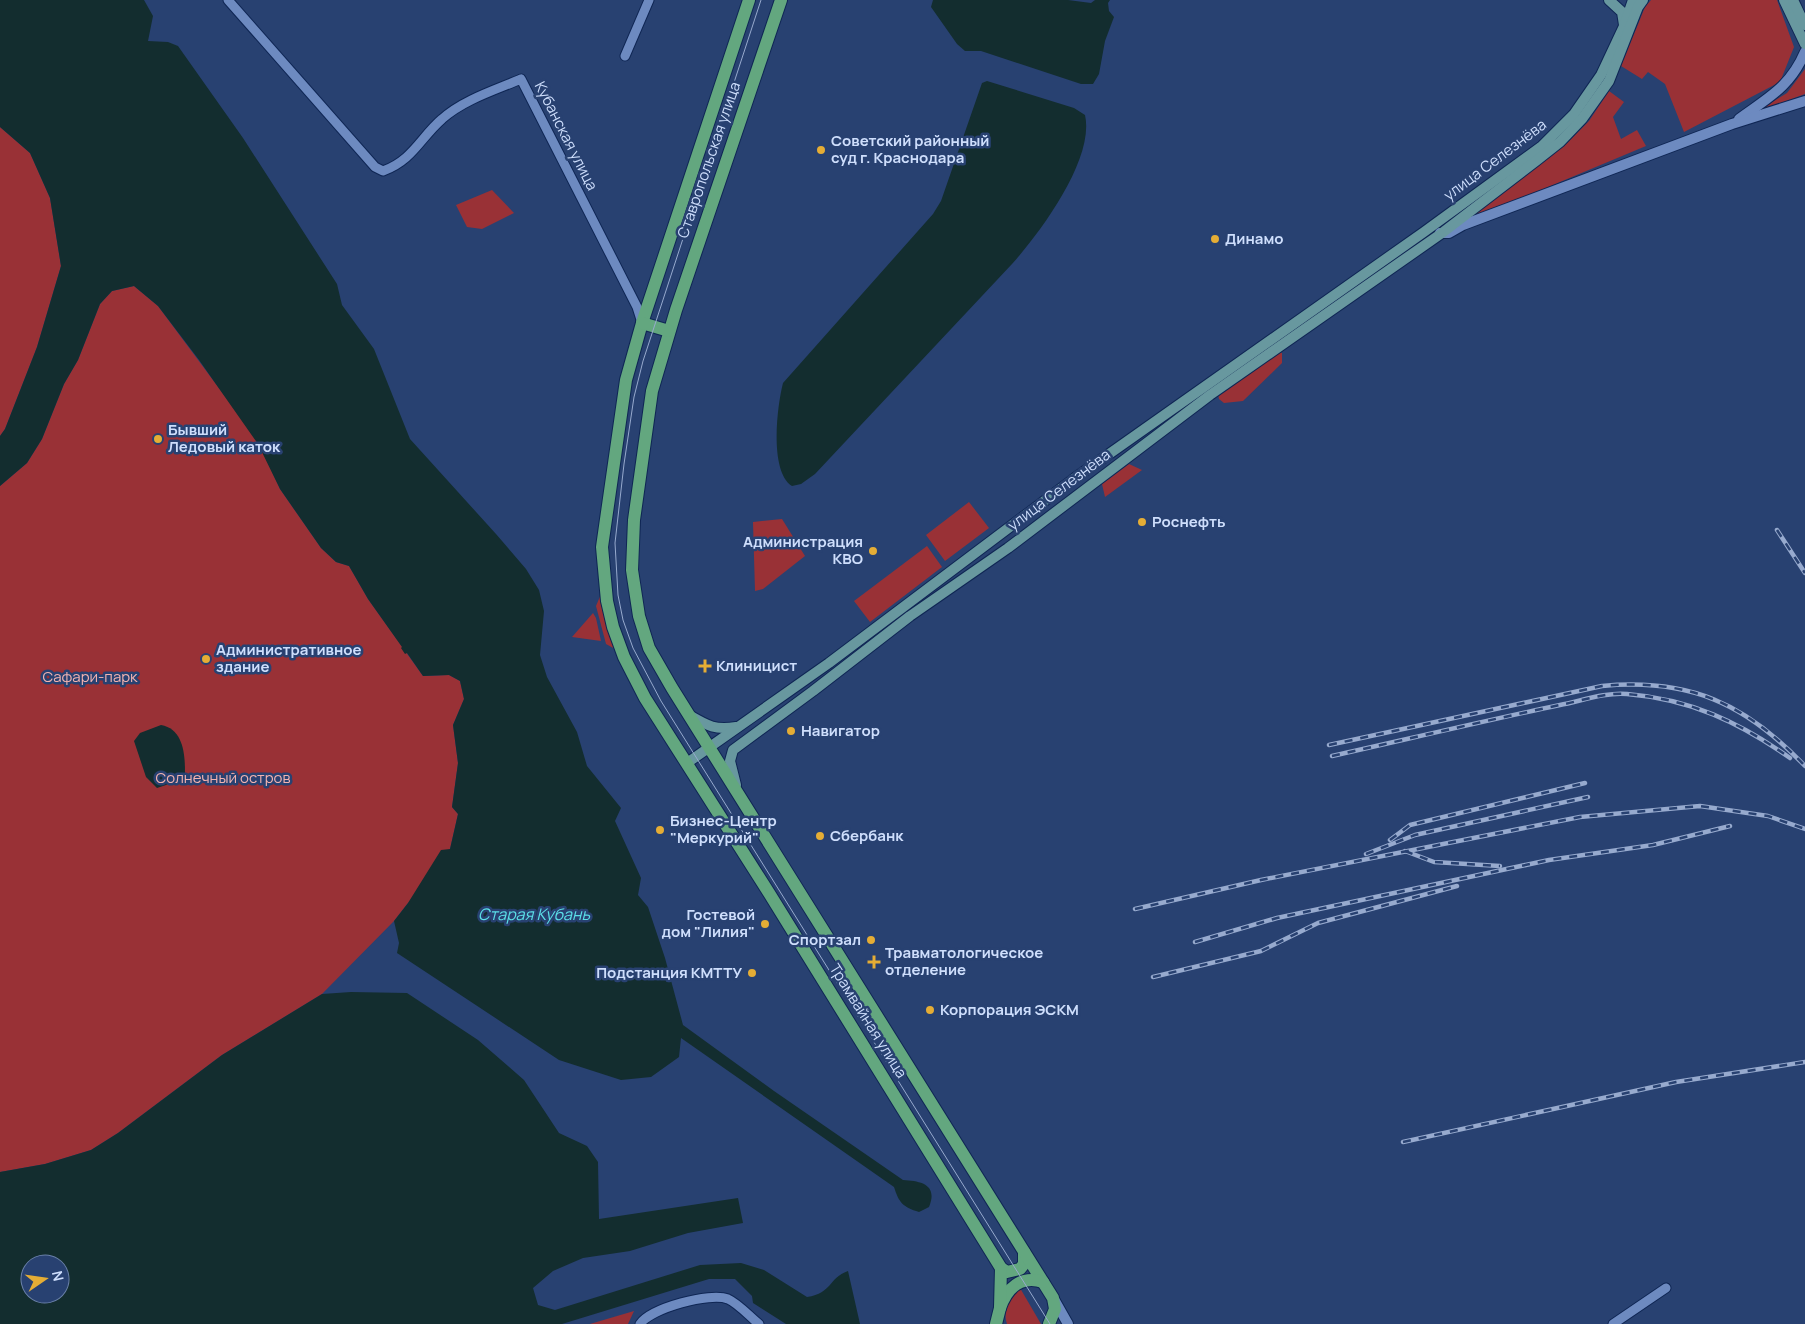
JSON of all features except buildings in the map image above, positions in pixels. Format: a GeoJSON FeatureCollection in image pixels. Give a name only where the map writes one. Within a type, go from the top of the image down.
{"type":"FeatureCollection","features":[{"type":"Feature","properties":{"kind":"main road","name":"Ставропольская улица"},"geometry":{"type":"LineString","coordinates":[[613,628],[606,593],[602,547],[626,380],[642,323],[749,0]]}},
{"type":"Feature","properties":{"kind":"main road","name":"Ставропольская улица"},"geometry":{"type":"LineString","coordinates":[[639,616],[632,570],[634,520],[652,391],[669,331],[781,0]]}},
{"type":"Feature","properties":{"kind":"main road"},"geometry":{"type":"LineString","coordinates":[[1609,0],[1622,12],[1624,26]]}},
{"type":"Feature","properties":{"kind":"main road","name":"улица Селезнёва"},"geometry":{"type":"LineString","coordinates":[[687,763],[739,727],[1075,478],[1424,232],[1528,156],[1566,123],[1601,75],[1624,26],[1633,0]]}},
{"type":"Feature","properties":{"kind":"main road","name":"улица Селезнёва"},"geometry":{"type":"LineString","coordinates":[[738,792],[731,768],[733,750],[910,616],[1008,548],[1210,395],[1442,233],[1560,142],[1582,119],[1610,81],[1638,7],[1643,0]]}},
{"type":"Feature","properties":{"kind":"main road"},"geometry":{"type":"LineString","coordinates":[[1784,0],[1805,44]]}},
{"type":"Feature","properties":{"kind":"main road"},"geometry":{"type":"LineString","coordinates":[[1793,0],[1805,25]]}},
{"type":"Feature","properties":{"kind":"main road"},"geometry":{"type":"LineString","coordinates":[[642,323],[669,331]]}},
{"type":"Feature","properties":{"kind":"main road","name":"Трамвайная улица"},"geometry":{"type":"LineString","coordinates":[[639,616],[658,665],[1053,1298]]}},
{"type":"Feature","properties":{"kind":"main road","name":"Трамвайная улица"},"geometry":{"type":"LineString","coordinates":[[613,628],[634,679],[1001,1268]]}},
{"type":"Feature","properties":{"kind":"main road"},"geometry":{"type":"LineString","coordinates":[[688,714],[718,730],[739,727]]}},
{"type":"Feature","properties":{"kind":"main road"},"geometry":{"type":"LineString","coordinates":[[1001,1268],[1007,1272],[1020,1269],[1024,1264],[1024,1252]]}},
{"type":"Feature","properties":{"kind":"main road"},"geometry":{"type":"LineString","coordinates":[[1000,1308],[1001,1268]]}},
{"type":"Feature","properties":{"kind":"main road"},"geometry":{"type":"LineString","coordinates":[[996,1324],[1004,1297],[1015,1284],[1027,1280],[1043,1282]]}},
{"type":"Feature","properties":{"kind":"main road"},"geometry":{"type":"LineString","coordinates":[[1049,1324],[1055,1309],[1053,1298]]}},
{"type":"Feature","properties":{"kind":"street","name":"Кубанская улица"},"geometry":{"type":"LineString","coordinates":[[228,0],[375,167],[383,171],[398,166],[442,119],[454,110],[521,79],[637,307],[642,323]]}},
{"type":"Feature","properties":{"kind":"street"},"geometry":{"type":"LineString","coordinates":[[626,56],[650,0]]}},
{"type":"Feature","properties":{"kind":"street"},"geometry":{"type":"LineString","coordinates":[[1732,124],[1783,87],[1796,72],[1805,52]]}},
{"type":"Feature","properties":{"kind":"street"},"geometry":{"type":"LineString","coordinates":[[1732,124],[1805,100]]}},
{"type":"Feature","properties":{"kind":"street","name":"улица Селезнёва"},"geometry":{"type":"LineString","coordinates":[[1424,232],[1449,233],[1475,221],[1732,124]]}},
{"type":"Feature","properties":{"kind":"street","name":"улица Селезнёва"},"geometry":{"type":"LineString","coordinates":[[1469,212],[1466,214],[1467,219],[1475,221]]}},
{"type":"Feature","properties":{"kind":"street"},"geometry":{"type":"LineString","coordinates":[[1613,1324],[1666,1288]]}},
{"type":"Feature","properties":{"kind":"street"},"geometry":{"type":"LineString","coordinates":[[642,1321],[671,1306],[717,1297],[729,1300],[759,1324]]}},
{"type":"Feature","properties":{"kind":"street","name":"Трамвайная улица"},"geometry":{"type":"LineString","coordinates":[[1053,1298],[1068,1324]]}},
{"type":"Feature","properties":{"kind":"green space"},"geometry":{"type":"Polygon","coordinates":[[[1651,0],[1777,0],[1794,47],[1780,82],[1684,132],[1665,84],[1648,72],[1642,79],[1621,66],[1645,7],[1651,0]]]}},
{"type":"Feature","properties":{"kind":"green space"},"geometry":{"type":"Polygon","coordinates":[[[1805,69],[1805,94],[1754,113],[1787,93],[1805,69]]]}},
{"type":"Feature","properties":{"kind":"green space"},"geometry":{"type":"Polygon","coordinates":[[[1609,91],[1624,102],[1613,117],[1621,139],[1637,130],[1646,146],[1474,218],[1469,216],[1567,143],[1589,121],[1609,91]]]}},
{"type":"Feature","properties":{"kind":"green space"},"geometry":{"type":"Polygon","coordinates":[[[0,127],[30,153],[50,198],[61,266],[37,347],[5,429],[0,436],[0,127]]]}},
{"type":"Feature","properties":{"kind":"green space"},"geometry":{"type":"Polygon","coordinates":[[[492,190],[514,213],[482,229],[467,227],[456,205],[492,190]]]}},
{"type":"Feature","properties":{"kind":"green space","name":"Солнечный остров"},"geometry":{"type":"Polygon","coordinates":[[[134,286],[158,306],[230,403],[259,444],[280,489],[321,548],[336,562],[349,566],[368,599],[423,676],[449,675],[460,681],[464,699],[453,725],[458,763],[452,807],[458,814],[450,849],[394,921],[322,994],[222,1055],[118,1133],[91,1150],[45,1164],[0,1172],[0,486],[27,463],[42,439],[64,384],[78,360],[100,304],[112,291],[134,286]]]}},
{"type":"Feature","properties":{"kind":"green space"},"geometry":{"type":"Polygon","coordinates":[[[1278,351],[1282,353],[1282,363],[1243,401],[1224,403],[1219,399],[1218,394],[1278,351]]]}},
{"type":"Feature","properties":{"kind":"green space"},"geometry":{"type":"Polygon","coordinates":[[[1129,464],[1142,470],[1105,497],[1102,484],[1129,464]]]}},
{"type":"Feature","properties":{"kind":"green space"},"geometry":{"type":"Polygon","coordinates":[[[969,502],[989,528],[945,561],[926,535],[969,502]]]}},
{"type":"Feature","properties":{"kind":"green space"},"geometry":{"type":"Polygon","coordinates":[[[782,519],[805,556],[763,589],[755,591],[753,522],[782,519]]]}},
{"type":"Feature","properties":{"kind":"green space"},"geometry":{"type":"Polygon","coordinates":[[[927,546],[942,567],[870,622],[854,601],[927,546]]]}},
{"type":"Feature","properties":{"kind":"green space"},"geometry":{"type":"Polygon","coordinates":[[[601,594],[615,649],[606,644],[596,606],[601,594]]]}},
{"type":"Feature","properties":{"kind":"green space"},"geometry":{"type":"Polygon","coordinates":[[[593,613],[596,618],[601,641],[572,637],[593,613]]]}},
{"type":"Feature","properties":{"kind":"green space"},"geometry":{"type":"Polygon","coordinates":[[[1020,1288],[1041,1324],[1007,1324],[1006,1308],[1020,1288]]]}},
{"type":"Feature","properties":{"kind":"green space"},"geometry":{"type":"Polygon","coordinates":[[[634,1311],[628,1324],[590,1324],[634,1311]]]}},
{"type":"Feature","properties":{"kind":"water","name":"Старая Кубань"},"geometry":{"type":"Polygon","coordinates":[[[0,0],[144,0],[153,16],[148,41],[168,42],[178,46],[243,138],[337,284],[342,305],[374,349],[410,439],[526,569],[539,590],[544,611],[540,655],[547,677],[577,732],[587,766],[621,808],[615,821],[641,878],[638,895],[648,907],[665,958],[683,1025],[774,1091],[903,1180],[922,1183],[930,1189],[931,1200],[929,1207],[919,1212],[905,1206],[900,1201],[894,1187],[681,1038],[679,1057],[651,1077],[621,1080],[559,1060],[397,953],[399,943],[394,921],[408,903],[441,850],[450,849],[458,814],[452,807],[458,763],[453,725],[464,699],[460,681],[449,675],[423,676],[407,653],[405,654],[368,599],[349,566],[336,562],[321,548],[280,489],[258,444],[199,360],[158,306],[134,286],[112,291],[100,304],[78,360],[64,384],[42,439],[27,463],[0,486],[0,436],[5,429],[37,347],[61,266],[50,198],[30,153],[0,127],[0,0]]]}},
{"type":"Feature","properties":{"kind":"water"},"geometry":{"type":"Polygon","coordinates":[[[933,0],[1068,0],[1091,3],[1095,0],[1110,0],[1108,3],[1109,11],[1114,17],[1105,41],[1099,74],[1093,84],[1081,84],[981,51],[965,51],[957,44],[931,7],[933,0]]]}},
{"type":"Feature","properties":{"kind":"water"},"geometry":{"type":"Polygon","coordinates":[[[987,81],[1074,108],[1085,115],[1086,133],[1082,152],[1074,173],[1050,215],[1024,251],[815,474],[801,484],[792,486],[785,478],[780,467],[777,453],[777,422],[783,383],[933,214],[941,201],[982,83],[987,81]]]}},
{"type":"Feature","properties":{"kind":"water"},"geometry":{"type":"Polygon","coordinates":[[[161,725],[174,731],[181,743],[185,773],[166,785],[157,788],[146,777],[134,741],[140,733],[161,725]]]}},
{"type":"Feature","properties":{"kind":"water"},"geometry":{"type":"Polygon","coordinates":[[[351,992],[407,993],[478,1040],[524,1080],[559,1133],[587,1146],[598,1162],[599,1219],[738,1198],[743,1223],[688,1233],[630,1251],[583,1258],[553,1271],[533,1288],[538,1305],[555,1310],[700,1265],[741,1263],[764,1270],[807,1297],[822,1292],[837,1277],[848,1271],[860,1324],[786,1324],[753,1303],[752,1296],[735,1279],[709,1279],[562,1324],[0,1324],[0,1172],[45,1164],[91,1150],[118,1133],[222,1055],[322,994],[351,992]]]}},
{"type":"Feature","properties":{"kind":"tram line"},"geometry":{"type":"LineString","coordinates":[[761,0],[643,361],[634,397],[615,543],[618,595],[623,620],[633,648],[661,701],[1050,1324]]}},
{"type":"Feature","properties":{"kind":"railway"},"geometry":{"type":"LineString","coordinates":[[1777,530],[1805,573]]}},
{"type":"Feature","properties":{"kind":"railway"},"geometry":{"type":"LineString","coordinates":[[1329,745],[1602,686],[1662,686],[1689,691],[1714,699],[1737,711],[1783,744],[1805,766]]}},
{"type":"Feature","properties":{"kind":"railway"},"geometry":{"type":"LineString","coordinates":[[1332,756],[1594,697],[1627,694],[1672,701],[1713,714],[1733,723],[1790,758]]}},
{"type":"Feature","properties":{"kind":"railway"},"geometry":{"type":"LineString","coordinates":[[1390,840],[1410,825],[1585,783]]}},
{"type":"Feature","properties":{"kind":"railway"},"geometry":{"type":"LineString","coordinates":[[1366,854],[1415,835],[1588,797]]}},
{"type":"Feature","properties":{"kind":"railway"},"geometry":{"type":"LineString","coordinates":[[1135,909],[1261,880],[1580,817],[1700,806],[1768,816],[1805,829]]}},
{"type":"Feature","properties":{"kind":"railway"},"geometry":{"type":"LineString","coordinates":[[1195,942],[1277,918],[1549,860],[1653,845],[1730,826]]}},
{"type":"Feature","properties":{"kind":"railway"},"geometry":{"type":"LineString","coordinates":[[1405,851],[1434,862],[1500,866]]}},
{"type":"Feature","properties":{"kind":"railway"},"geometry":{"type":"LineString","coordinates":[[1153,977],[1261,951],[1318,923],[1457,886]]}},
{"type":"Feature","properties":{"kind":"railway"},"geometry":{"type":"LineString","coordinates":[[1403,1142],[1676,1082],[1805,1062]]}},
{"type":"Feature","properties":{"kind":"place","name":"Советский районный суд г. Краснодара"},"geometry":{"type":"Point","coordinates":[821,150]}},
{"type":"Feature","properties":{"kind":"place","name":"Динамо"},"geometry":{"type":"Point","coordinates":[1215,239]}},
{"type":"Feature","properties":{"kind":"place","name":"Бывший Ледовый каток"},"geometry":{"type":"Point","coordinates":[158,439]}},
{"type":"Feature","properties":{"kind":"place","name":"Роснефть"},"geometry":{"type":"Point","coordinates":[1142,522]}},
{"type":"Feature","properties":{"kind":"place","name":"Администрация КВО"},"geometry":{"type":"Point","coordinates":[873,551]}},
{"type":"Feature","properties":{"kind":"place","name":"Административное здание"},"geometry":{"type":"Point","coordinates":[206,659]}},
{"type":"Feature","properties":{"kind":"place","name":"Клиницист"},"geometry":{"type":"Point","coordinates":[705,666]}},
{"type":"Feature","properties":{"kind":"place","name":"Навигатор"},"geometry":{"type":"Point","coordinates":[791,731]}},
{"type":"Feature","properties":{"kind":"place","name":"Бизнес-Центр \"Меркурий\""},"geometry":{"type":"Point","coordinates":[660,830]}},
{"type":"Feature","properties":{"kind":"place","name":"Сбербанк"},"geometry":{"type":"Point","coordinates":[820,836]}},
{"type":"Feature","properties":{"kind":"place","name":"Гостевой дом \"Лилия\""},"geometry":{"type":"Point","coordinates":[765,924]}},
{"type":"Feature","properties":{"kind":"place","name":"Спортзал"},"geometry":{"type":"Point","coordinates":[871,940]}},
{"type":"Feature","properties":{"kind":"place","name":"Травматологическое отделение"},"geometry":{"type":"Point","coordinates":[874,962]}},
{"type":"Feature","properties":{"kind":"place","name":"Подстанция КМТТУ"},"geometry":{"type":"Point","coordinates":[752,973]}},
{"type":"Feature","properties":{"kind":"place","name":"Корпорация ЭСКМ"},"geometry":{"type":"Point","coordinates":[930,1010]}},
{"type":"Feature","properties":{"kind":"park label","name":"Сафари-парк"},"geometry":{"type":"Point","coordinates":[90,677]}}]}
